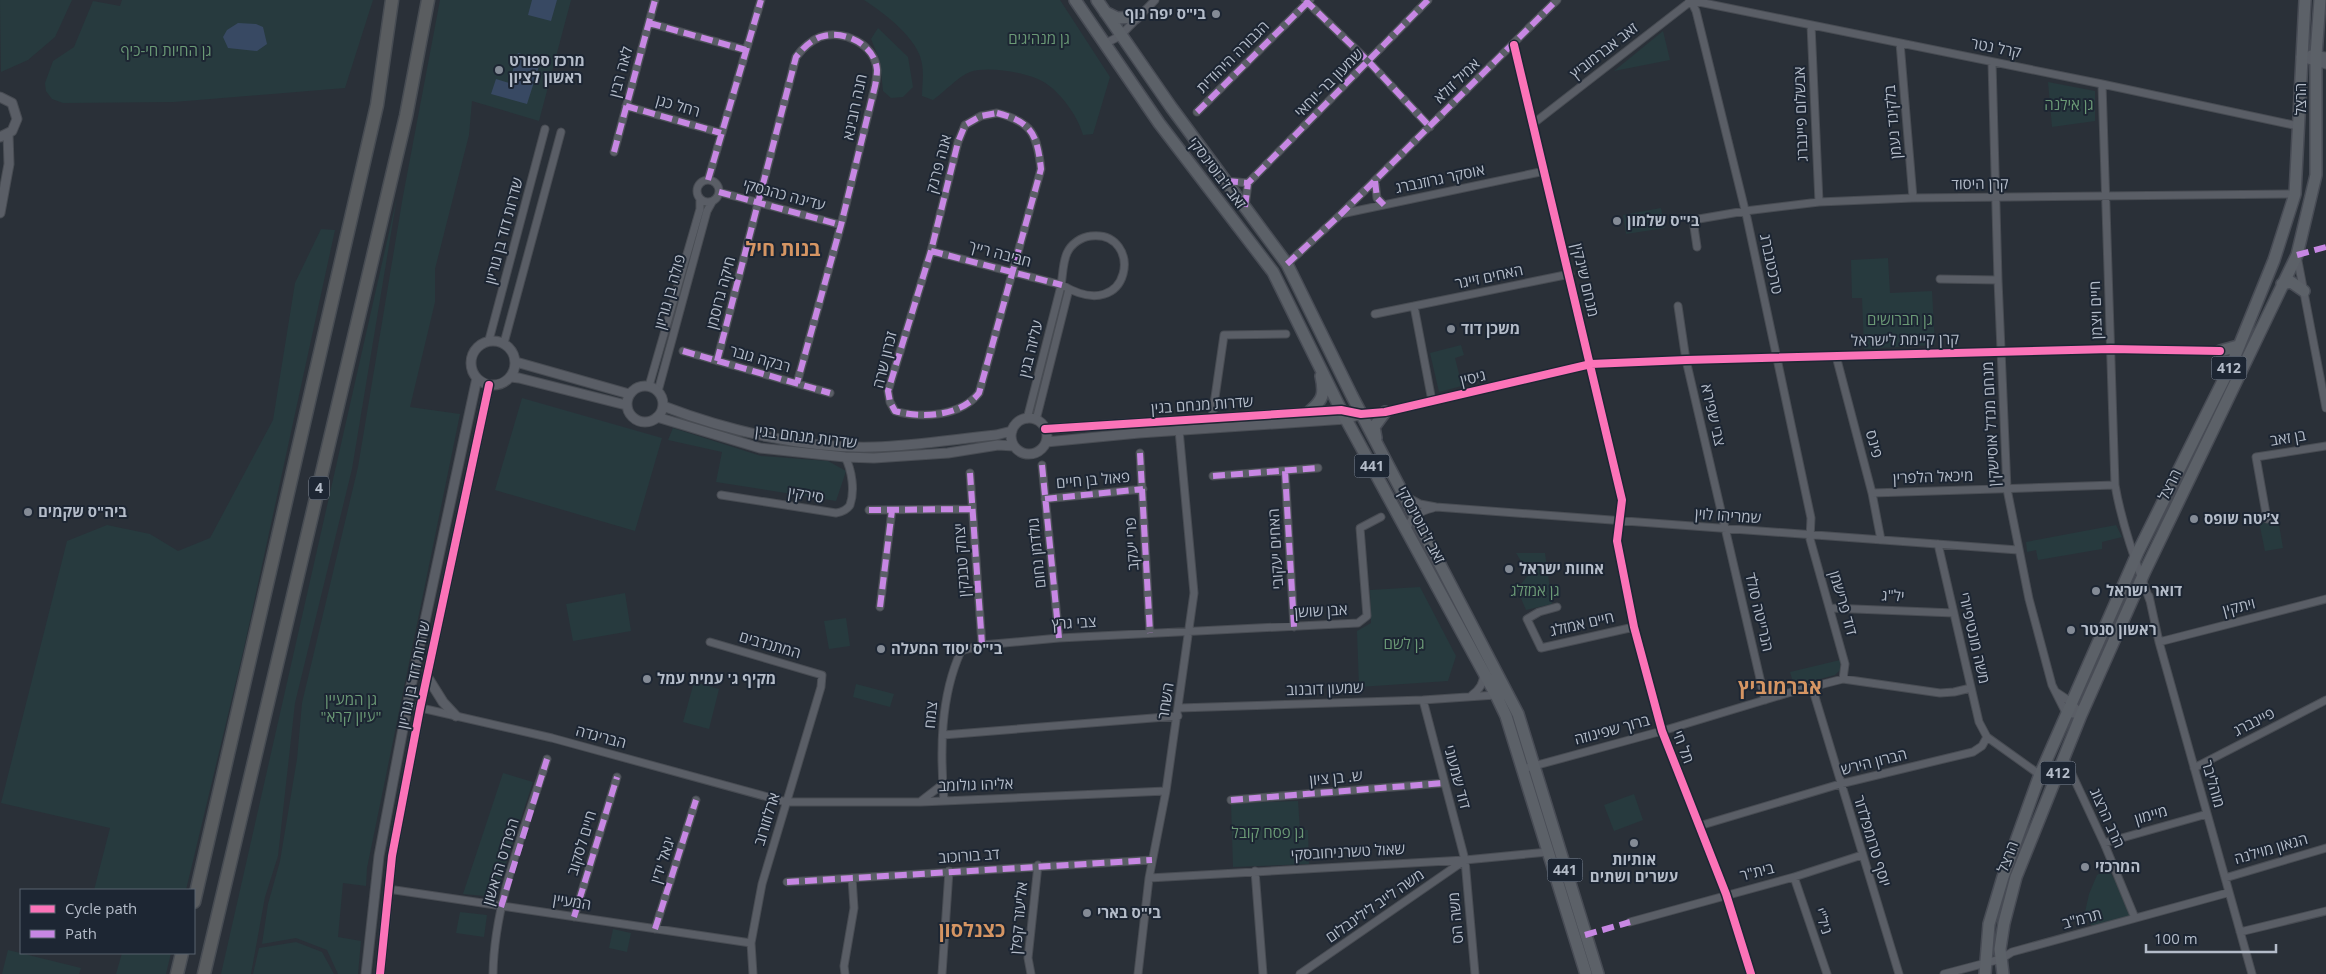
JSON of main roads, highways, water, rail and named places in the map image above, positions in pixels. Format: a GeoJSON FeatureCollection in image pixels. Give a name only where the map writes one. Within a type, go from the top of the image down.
{"type":"FeatureCollection","features":[{"type":"Feature","properties":{"kind":"highway","name":"4"},"geometry":{"type":"LineString","coordinates":[[195,898],[377,104],[392,0]]}},
{"type":"Feature","properties":{"kind":"highway","name":"4"},"geometry":{"type":"LineString","coordinates":[[204,974],[406,116],[428,0]]}},
{"type":"Feature","properties":{"kind":"main road","name":"זאב ז'בוטינסקי"},"geometry":{"type":"LineString","coordinates":[[1075,0],[1160,123],[1273,272],[1343,414],[1506,716],[1529,768],[1598,974]]}},
{"type":"Feature","properties":{"kind":"main road","name":"זאב ז'בוטינסקי"},"geometry":{"type":"LineString","coordinates":[[1097,0],[1286,264],[1361,414],[1518,714],[1548,852],[1586,974]]}},
{"type":"Feature","properties":{"kind":"main road","name":"הרצל"},"geometry":{"type":"LineString","coordinates":[[1984,968],[1989,924],[2003,877],[2039,777],[2136,556],[2233,361],[2274,260],[2295,194],[2305,0]]}},
{"type":"Feature","properties":{"kind":"main road","name":"הרצל"},"geometry":{"type":"LineString","coordinates":[[2003,974],[2000,949],[2004,922],[2016,877],[2081,715],[2144,575],[2297,255],[2316,175],[2321,60],[2320,0]]}},
{"type":"Feature","properties":{"kind":"main road"},"geometry":{"type":"LineString","coordinates":[[1105,12],[1117,18],[1138,16]]}},
{"type":"Feature","properties":{"kind":"main road"},"geometry":{"type":"LineString","coordinates":[[2282,284],[2291,282],[2304,291]]}},
{"type":"Feature","properties":{"kind":"main road"},"geometry":{"type":"LineString","coordinates":[[2233,361],[2220,351],[2238,346]]}},
{"type":"Feature","properties":{"kind":"main road"},"geometry":{"type":"LineString","coordinates":[[1310,411],[1320,402],[1323,390],[1317,362]]}},
{"type":"Feature","properties":{"kind":"main road"},"geometry":{"type":"LineString","coordinates":[[1376,442],[1374,427],[1385,412]]}},
{"type":"Feature","properties":{"kind":"water"},"geometry":{"type":"Polygon","coordinates":[[[532,0],[557,0],[551,21],[528,15],[532,0]]]}},
{"type":"Feature","properties":{"kind":"water"},"geometry":{"type":"Polygon","coordinates":[[[238,23],[256,24],[263,27],[267,44],[257,51],[228,48],[223,37],[227,30],[238,23]]]}},
{"type":"Feature","properties":{"kind":"water"},"geometry":{"type":"Polygon","coordinates":[[[518,53],[541,60],[527,104],[491,94],[496,79],[509,83],[518,53]]]}},
{"type":"Feature","properties":{"kind":"place","name":"בי\"ס יפה נוף"},"geometry":{"type":"Point","coordinates":[1216,14]}},
{"type":"Feature","properties":{"kind":"place","name":"מרכז ספורט ראשון לציון"},"geometry":{"type":"Point","coordinates":[499,70]}},
{"type":"Feature","properties":{"kind":"place","name":"בי\"ס שלמון"},"geometry":{"type":"Point","coordinates":[1617,221]}},
{"type":"Feature","properties":{"kind":"place","name":"משכן דוד"},"geometry":{"type":"Point","coordinates":[1451,329]}},
{"type":"Feature","properties":{"kind":"place","name":"ביה\"ס שקמים"},"geometry":{"type":"Point","coordinates":[28,512]}},
{"type":"Feature","properties":{"kind":"place","name":"צ׳יטה שופס"},"geometry":{"type":"Point","coordinates":[2194,519]}},
{"type":"Feature","properties":{"kind":"place","name":"אחוות ישראל"},"geometry":{"type":"Point","coordinates":[1509,569]}},
{"type":"Feature","properties":{"kind":"place","name":"דואר ישראל"},"geometry":{"type":"Point","coordinates":[2096,591]}},
{"type":"Feature","properties":{"kind":"place","name":"ראשון סנטר"},"geometry":{"type":"Point","coordinates":[2071,630]}},
{"type":"Feature","properties":{"kind":"place","name":"בי\"ס יסוד המעלה"},"geometry":{"type":"Point","coordinates":[881,649]}},
{"type":"Feature","properties":{"kind":"place","name":"מקיף ג' עמית עמל"},"geometry":{"type":"Point","coordinates":[647,679]}},
{"type":"Feature","properties":{"kind":"place","name":"אותיות עשרים ושתים"},"geometry":{"type":"Point","coordinates":[1634,843]}},
{"type":"Feature","properties":{"kind":"place","name":"המרכזי"},"geometry":{"type":"Point","coordinates":[2085,867]}},
{"type":"Feature","properties":{"kind":"place","name":"בי\"ס בארי"},"geometry":{"type":"Point","coordinates":[1087,913]}},
{"type":"Feature","properties":{"kind":"district","name":"בנות חיל"},"geometry":{"type":"Point","coordinates":[783,249]}},
{"type":"Feature","properties":{"kind":"district","name":"אברמוביץ"},"geometry":{"type":"Point","coordinates":[1780,687]}},
{"type":"Feature","properties":{"kind":"district","name":"כצנלסון"},"geometry":{"type":"Point","coordinates":[972,930]}},
{"type":"Feature","properties":{"kind":"park label","name":"גן מנהיגים"},"geometry":{"type":"Point","coordinates":[1039,39]}},
{"type":"Feature","properties":{"kind":"park label","name":"גן החיות חי-כיף"},"geometry":{"type":"Point","coordinates":[166,51]}},
{"type":"Feature","properties":{"kind":"park label","name":"גן אילנה"},"geometry":{"type":"Point","coordinates":[2069,105]}},
{"type":"Feature","properties":{"kind":"park label","name":"גן חברושים"},"geometry":{"type":"Point","coordinates":[1900,320]}},
{"type":"Feature","properties":{"kind":"park label","name":"גן אמזלג"},"geometry":{"type":"Point","coordinates":[1535,591]}},
{"type":"Feature","properties":{"kind":"park label","name":"גן לשם"},"geometry":{"type":"Point","coordinates":[1404,644]}},
{"type":"Feature","properties":{"kind":"park label","name":"גן המעיין \"עיון קרא\""},"geometry":{"type":"Point","coordinates":[351,708]}},
{"type":"Feature","properties":{"kind":"park label","name":"גן פסח קובל"},"geometry":{"type":"Point","coordinates":[1268,833]}}]}
